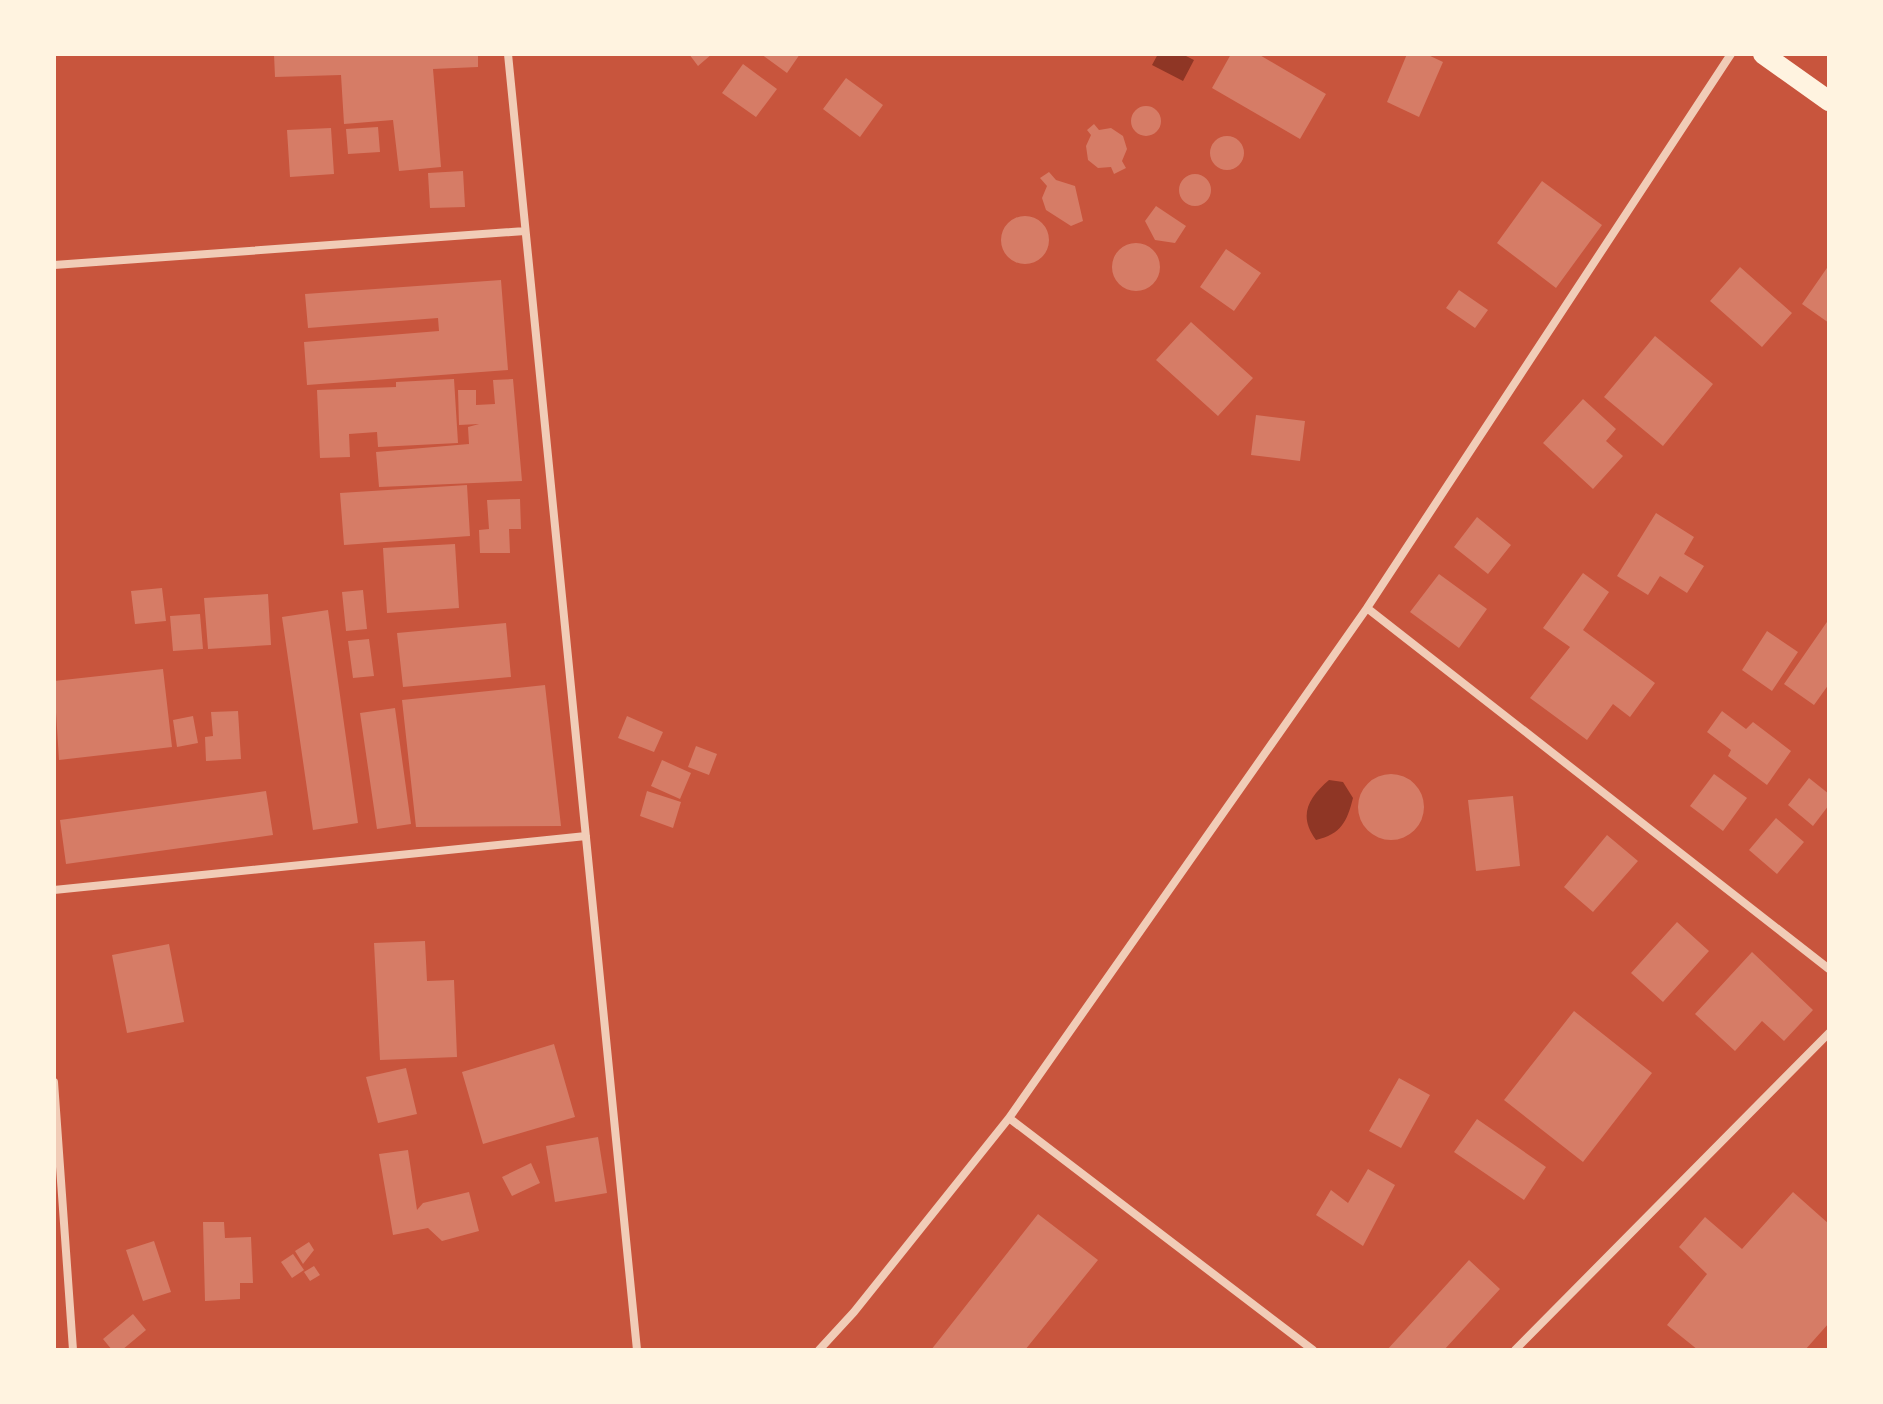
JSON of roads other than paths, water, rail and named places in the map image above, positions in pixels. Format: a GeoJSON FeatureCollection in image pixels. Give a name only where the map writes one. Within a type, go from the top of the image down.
{"type":"FeatureCollection","features":[{"type":"Feature","properties":{"kind":"main road"},"geometry":{"type":"LineString","coordinates":[[1763,54],[1829,101]]}},
{"type":"Feature","properties":{"kind":"street"},"geometry":{"type":"LineString","coordinates":[[508,54],[637,1350]]}},
{"type":"Feature","properties":{"kind":"street"},"geometry":{"type":"LineString","coordinates":[[819,1350],[854,1312],[1009,1118],[1367,608],[1731,54]]}},
{"type":"Feature","properties":{"kind":"street"},"geometry":{"type":"LineString","coordinates":[[54,265],[525,231]]}},
{"type":"Feature","properties":{"kind":"street"},"geometry":{"type":"LineString","coordinates":[[1367,608],[1829,969]]}},
{"type":"Feature","properties":{"kind":"street"},"geometry":{"type":"LineString","coordinates":[[54,890],[586,836]]}},
{"type":"Feature","properties":{"kind":"street"},"geometry":{"type":"LineString","coordinates":[[1515,1350],[1829,1033]]}},
{"type":"Feature","properties":{"kind":"street"},"geometry":{"type":"LineString","coordinates":[[54,1082],[73,1350]]}},
{"type":"Feature","properties":{"kind":"street"},"geometry":{"type":"LineString","coordinates":[[1009,1118],[1313,1350]]}}]}
